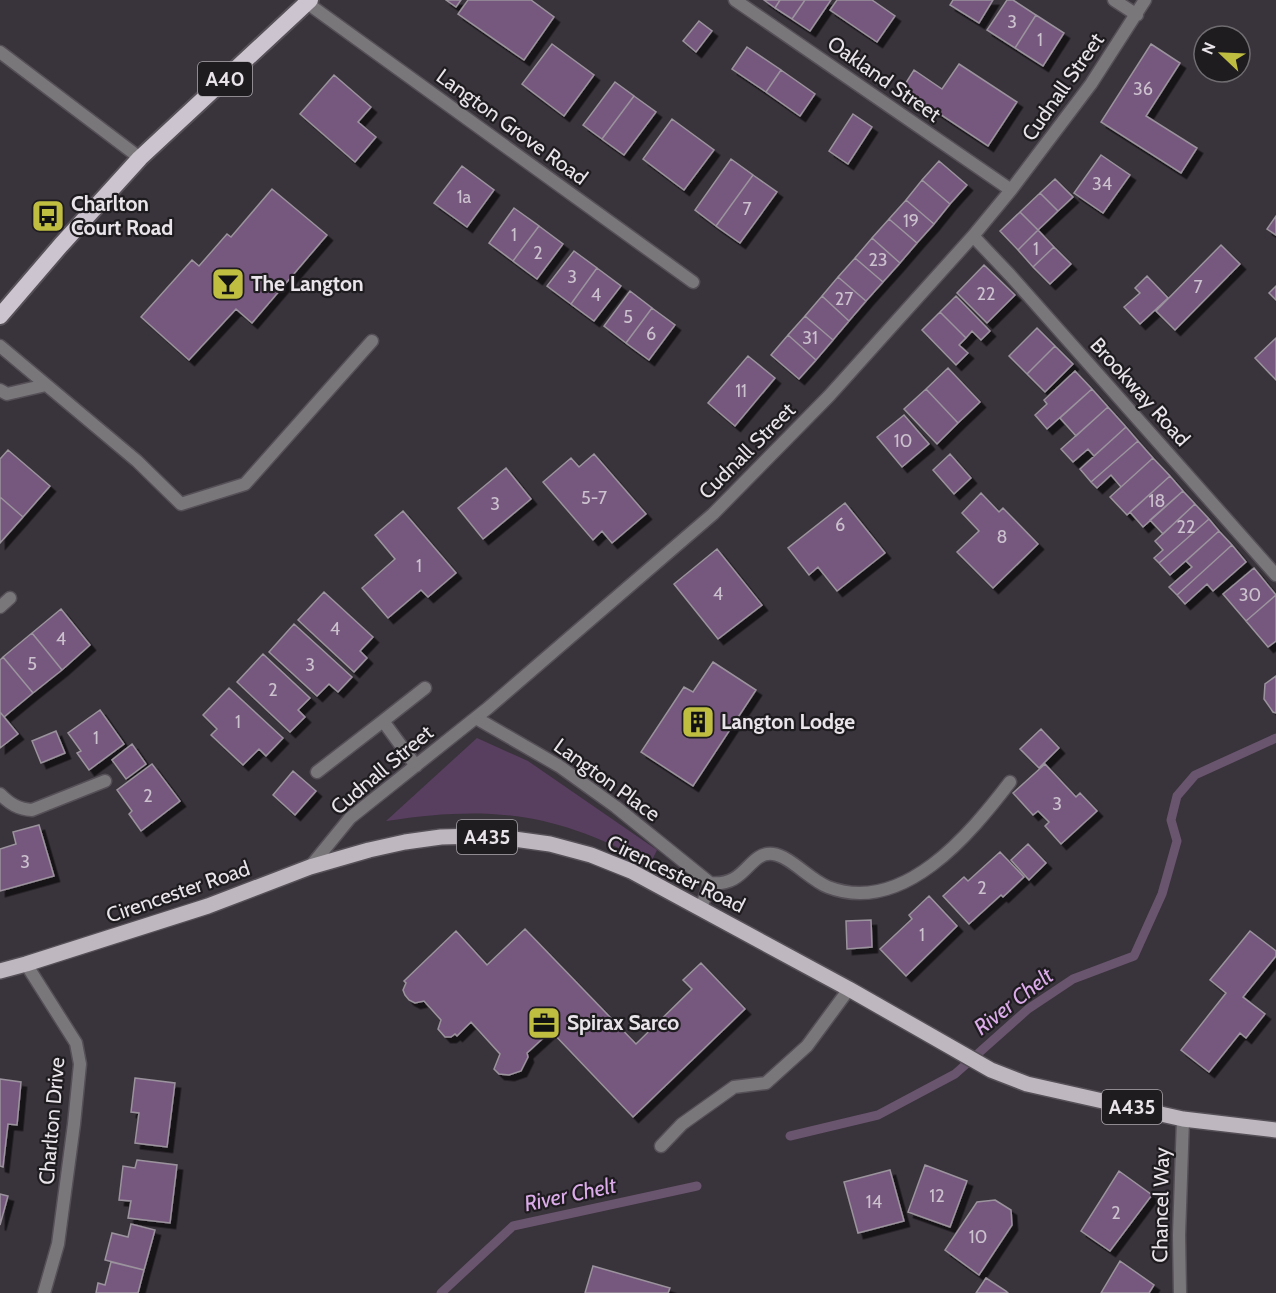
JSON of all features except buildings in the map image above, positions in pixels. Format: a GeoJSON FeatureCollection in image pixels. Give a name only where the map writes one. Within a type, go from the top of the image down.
{"type":"FeatureCollection","features":[{"type":"Feature","properties":{"kind":"highway","name":"A40"},"geometry":{"type":"LineString","coordinates":[[0,316],[140,158],[309,1]]}},
{"type":"Feature","properties":{"kind":"main road","name":"Cirencester Road"},"geometry":{"type":"LineString","coordinates":[[0,971],[208,906],[310,867],[369,850],[441,837],[514,838],[550,844],[591,855],[631,871],[849,989],[991,1070],[1027,1084],[1182,1119],[1276,1131]]}},
{"type":"Feature","properties":{"kind":"street","name":"Oakland Street"},"geometry":{"type":"LineString","coordinates":[[735,0],[1011,190]]}},
{"type":"Feature","properties":{"kind":"street"},"geometry":{"type":"LineString","coordinates":[[1114,0],[1137,15]]}},
{"type":"Feature","properties":{"kind":"street","name":"Cudnall Street"},"geometry":{"type":"LineString","coordinates":[[310,867],[350,818],[476,718],[729,499],[829,396],[973,237],[1011,190],[1092,84],[1145,0]]}},
{"type":"Feature","properties":{"kind":"street","name":"Langton Grove Road"},"geometry":{"type":"LineString","coordinates":[[309,1],[693,282]]}},
{"type":"Feature","properties":{"kind":"street"},"geometry":{"type":"LineString","coordinates":[[0,52],[140,158]]}},
{"type":"Feature","properties":{"kind":"street","name":"Brookway Road"},"geometry":{"type":"LineString","coordinates":[[973,237],[1010,275],[1276,575]]}},
{"type":"Feature","properties":{"kind":"street"},"geometry":{"type":"LineString","coordinates":[[0,346],[137,461],[181,504],[245,484],[372,341]]}},
{"type":"Feature","properties":{"kind":"street"},"geometry":{"type":"LineString","coordinates":[[0,390],[7,394],[46,385]]}},
{"type":"Feature","properties":{"kind":"street"},"geometry":{"type":"LineString","coordinates":[[317,771],[425,688]]}},
{"type":"Feature","properties":{"kind":"street","name":"Langton Place"},"geometry":{"type":"LineString","coordinates":[[476,718],[560,766],[616,807],[710,883]]}},
{"type":"Feature","properties":{"kind":"street"},"geometry":{"type":"LineString","coordinates":[[383,721],[416,766]]}},
{"type":"Feature","properties":{"kind":"street"},"geometry":{"type":"LineString","coordinates":[[0,794],[14,806],[32,810],[105,781]]}},
{"type":"Feature","properties":{"kind":"street"},"geometry":{"type":"LineString","coordinates":[[701,908],[710,883],[732,881],[757,858],[766,854],[775,854],[785,858],[814,881],[829,888],[862,893],[897,886],[926,870],[963,837],[987,812],[1010,782]]}},
{"type":"Feature","properties":{"kind":"street","name":"Charlton Drive"},"geometry":{"type":"LineString","coordinates":[[26,964],[76,1043],[80,1064],[58,1244],[44,1293]]}},
{"type":"Feature","properties":{"kind":"street"},"geometry":{"type":"LineString","coordinates":[[661,1146],[682,1124],[734,1087],[766,1083],[807,1046],[849,989]]}},
{"type":"Feature","properties":{"kind":"street","name":"Chancel Way"},"geometry":{"type":"LineString","coordinates":[[1180,1293],[1182,1119]]}},
{"type":"Feature","properties":{"kind":"shaded area"},"geometry":{"type":"Polygon","coordinates":[[[477,738],[528,761],[657,850],[650,864],[584,833],[553,823],[522,817],[458,814],[386,821],[477,738]]]}},
{"type":"Feature","properties":{"kind":"waterway","name":"River Chelt"},"geometry":{"type":"LineString","coordinates":[[790,1136],[878,1115],[955,1074],[1028,1009],[1073,979],[1134,956],[1162,894],[1177,841],[1171,820],[1177,796],[1195,775],[1276,738]]}},
{"type":"Feature","properties":{"kind":"waterway","name":"River Chelt"},"geometry":{"type":"LineString","coordinates":[[441,1293],[513,1226],[697,1186]]}},
{"type":"Feature","properties":{"kind":"place","name":"Charlton Court Road"},"geometry":{"type":"Point","coordinates":[48,216]}},
{"type":"Feature","properties":{"kind":"place","name":"The Langton"},"geometry":{"type":"Point","coordinates":[228,284]}},
{"type":"Feature","properties":{"kind":"place","name":"Langton Lodge"},"geometry":{"type":"Point","coordinates":[698,722]}},
{"type":"Feature","properties":{"kind":"place","name":"Spirax Sarco"},"geometry":{"type":"Point","coordinates":[544,1023]}}]}
